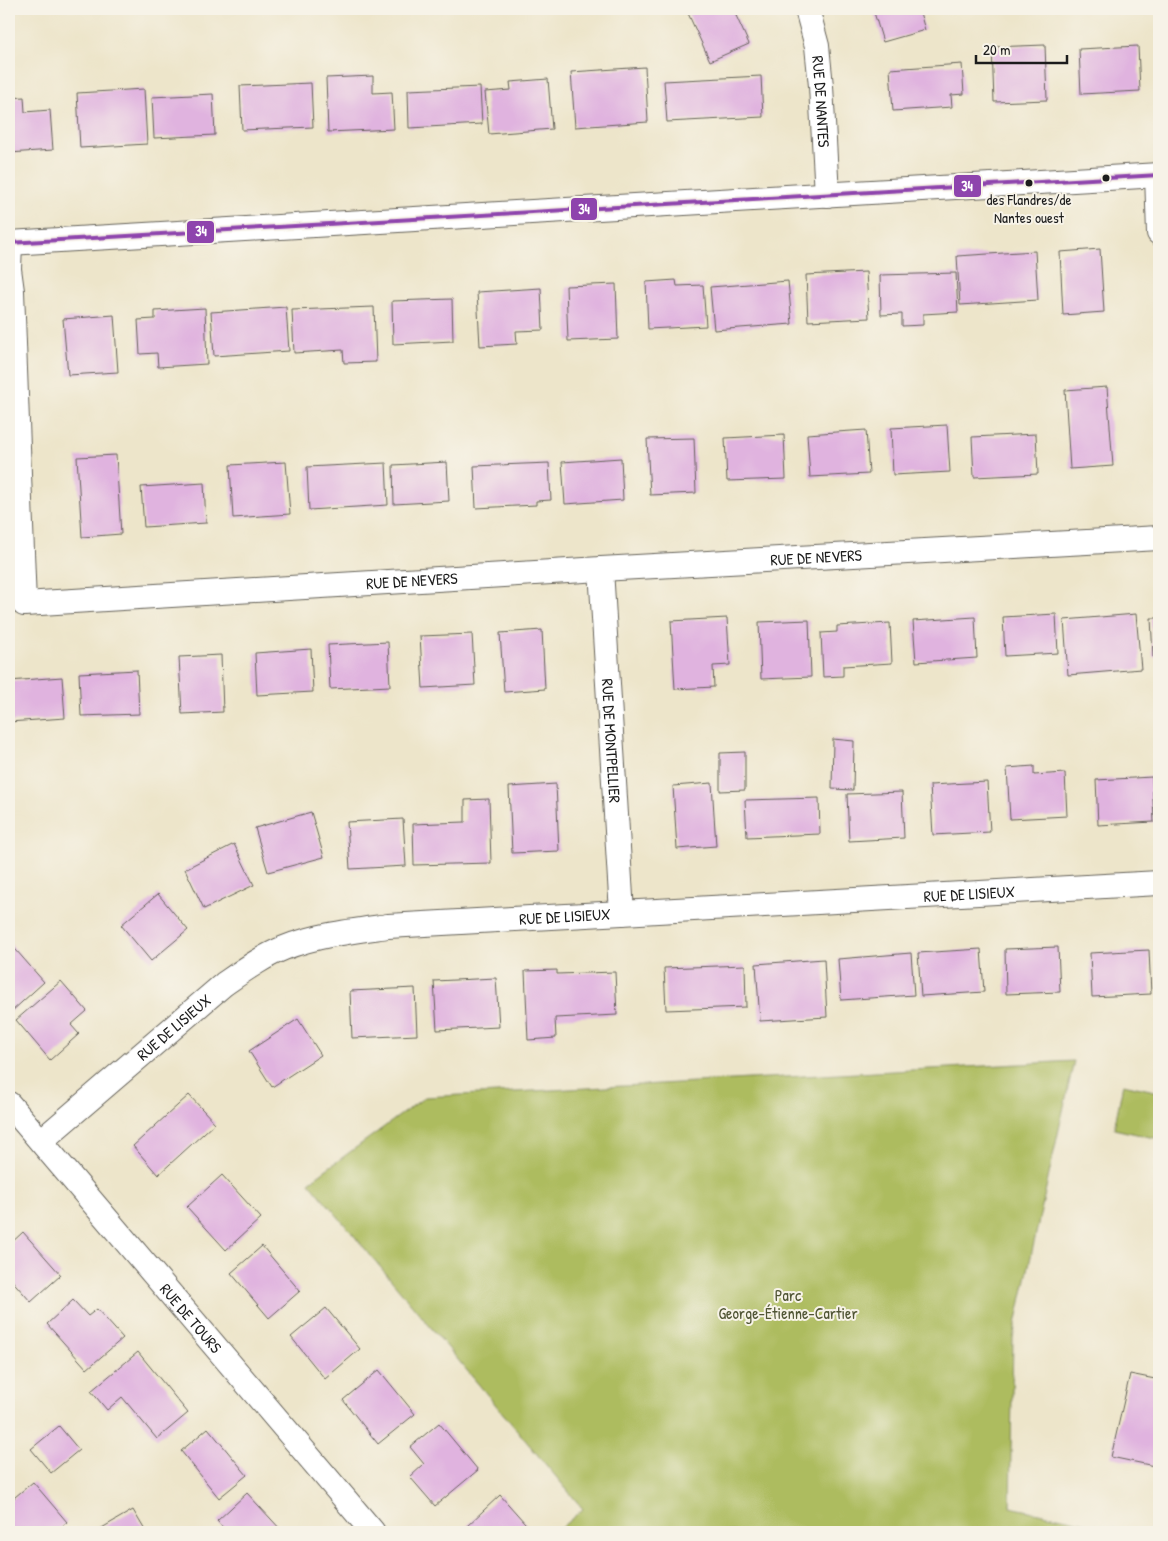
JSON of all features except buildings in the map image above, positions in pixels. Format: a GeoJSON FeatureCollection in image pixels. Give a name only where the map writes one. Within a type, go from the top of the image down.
{"type":"FeatureCollection","features":[{"type":"Feature","properties":{"kind":"street","name":"RUE DE NANTES"},"geometry":{"type":"LineString","coordinates":[[808,9],[817,46],[822,86],[827,195]]}},
{"type":"Feature","properties":{"kind":"street"},"geometry":{"type":"LineString","coordinates":[[9,243],[1158,175],[1159,233]]}},
{"type":"Feature","properties":{"kind":"street","name":"RUE DE NEVERS"},"geometry":{"type":"LineString","coordinates":[[9,243],[24,604],[1159,538]]}},
{"type":"Feature","properties":{"kind":"street","name":"RUE DE MONTPELLIER"},"geometry":{"type":"LineString","coordinates":[[601,569],[622,913]]}},
{"type":"Feature","properties":{"kind":"street","name":"RUE DE LISIEUX"},"geometry":{"type":"LineString","coordinates":[[41,1141],[224,984],[250,966],[282,949],[317,937],[388,926],[1159,883]]}},
{"type":"Feature","properties":{"kind":"street","name":"RUE DE TOURS"},"geometry":{"type":"LineString","coordinates":[[9,1104],[373,1532]]}},
{"type":"Feature","properties":{"kind":"green space","name":"Parc George-Étienne-Cartier"},"geometry":{"type":"Polygon","coordinates":[[[1074,1061],[1013,1338],[1010,1507],[1129,1532],[556,1532],[583,1509],[309,1182],[425,1097],[1074,1061]]]}},
{"type":"Feature","properties":{"kind":"green space"},"geometry":{"type":"Polygon","coordinates":[[[1123,1084],[1159,1092],[1159,1139],[1114,1129],[1123,1084]]]}},
{"type":"Feature","properties":{"kind":"transit line","name":"34"},"geometry":{"type":"LineString","coordinates":[[9,243],[1159,175]]}},
{"type":"Feature","properties":{"kind":"place","name":"des Flandres/de Nantes ouest"},"geometry":{"type":"Point","coordinates":[1029,183]}}]}
